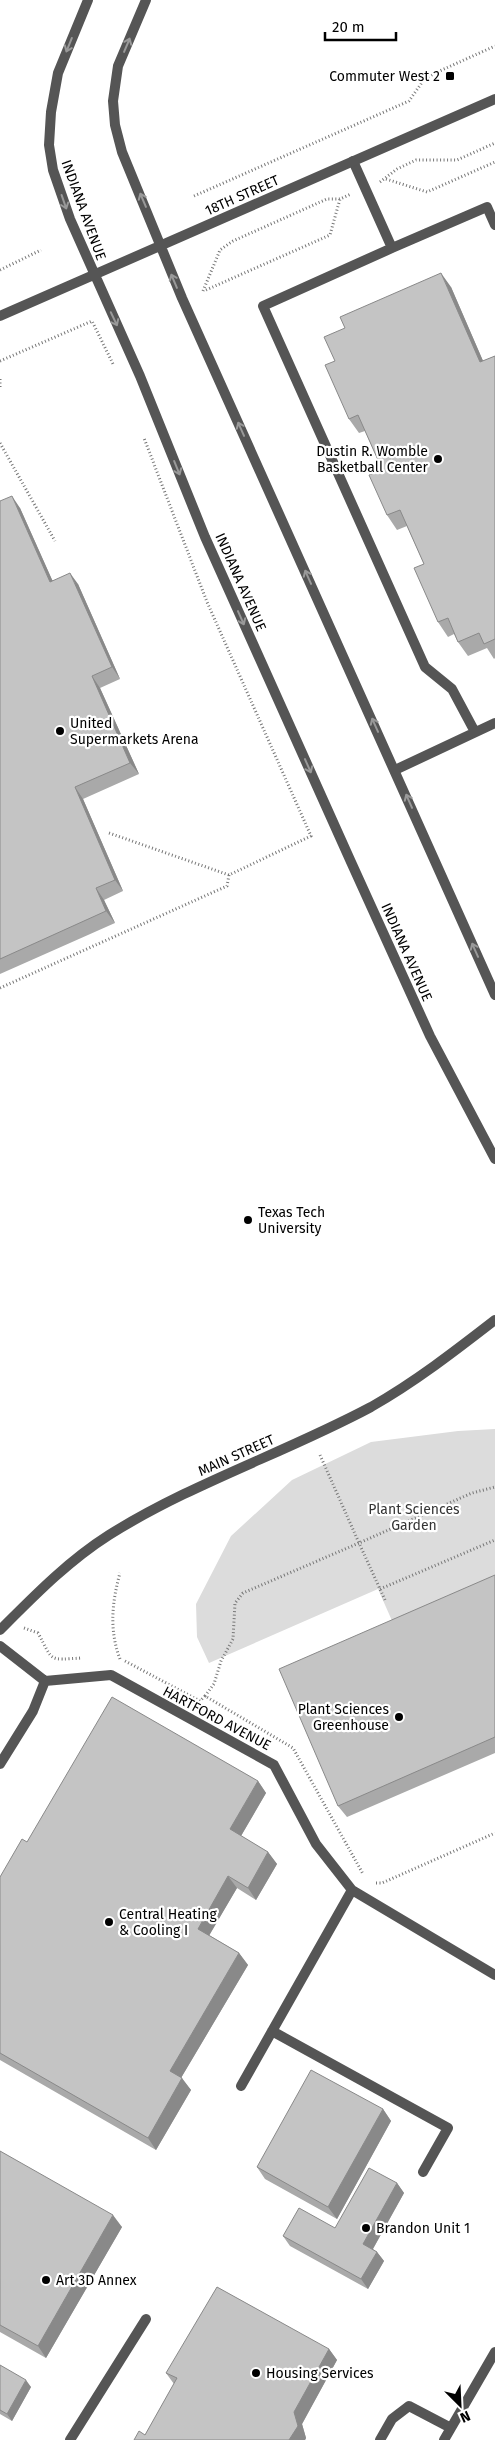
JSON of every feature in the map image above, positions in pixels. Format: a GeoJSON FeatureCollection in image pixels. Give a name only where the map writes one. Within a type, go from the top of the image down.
{"type":"FeatureCollection","features":[{"type":"Feature","properties":{"kind":"street","name":"INDIANA AVENUE"},"geometry":{"type":"LineString","coordinates":[[88,0],[58,73],[51,112],[49,144],[53,170],[70,218],[140,376],[205,538],[418,1010],[461,1098],[495,1159]]}},
{"type":"Feature","properties":{"kind":"street"},"geometry":{"type":"LineString","coordinates":[[146,0],[118,66],[113,101],[114,125],[122,152],[149,214],[160,246],[495,995]]}},
{"type":"Feature","properties":{"kind":"street","name":"18TH STREET"},"geometry":{"type":"LineString","coordinates":[[0,316],[495,99]]}},
{"type":"Feature","properties":{"kind":"street"},"geometry":{"type":"LineString","coordinates":[[353,161],[392,248]]}},
{"type":"Feature","properties":{"kind":"street"},"geometry":{"type":"LineString","coordinates":[[475,732],[452,689],[425,667],[263,306],[487,207],[495,225]]}},
{"type":"Feature","properties":{"kind":"street"},"geometry":{"type":"LineString","coordinates":[[396,770],[495,723]]}},
{"type":"Feature","properties":{"kind":"street","name":"MAIN STREET"},"geometry":{"type":"LineString","coordinates":[[0,1630],[54,1578],[108,1536],[202,1485],[324,1430],[371,1406],[416,1380],[495,1320]]}},
{"type":"Feature","properties":{"kind":"street"},"geometry":{"type":"LineString","coordinates":[[0,1646],[45,1681],[32,1711],[0,1764]]}},
{"type":"Feature","properties":{"kind":"street","name":"HARTFORD AVENUE"},"geometry":{"type":"LineString","coordinates":[[45,1681],[111,1676],[274,1765],[316,1844],[352,1890],[495,1976]]}},
{"type":"Feature","properties":{"kind":"street"},"geometry":{"type":"LineString","coordinates":[[241,2086],[352,1890]]}},
{"type":"Feature","properties":{"kind":"street"},"geometry":{"type":"LineString","coordinates":[[272,2032],[448,2128],[423,2172]]}},
{"type":"Feature","properties":{"kind":"street"},"geometry":{"type":"LineString","coordinates":[[70,2440],[146,2319]]}},
{"type":"Feature","properties":{"kind":"street"},"geometry":{"type":"LineString","coordinates":[[444,2440],[495,2352]]}},
{"type":"Feature","properties":{"kind":"street"},"geometry":{"type":"LineString","coordinates":[[380,2440],[392,2419],[409,2406],[451,2428]]}},
{"type":"Feature","properties":{"kind":"path"},"geometry":{"type":"LineString","coordinates":[[194,196],[409,101],[433,74],[495,46]]}},
{"type":"Feature","properties":{"kind":"path"},"geometry":{"type":"LineString","coordinates":[[340,199],[330,235],[204,291],[220,250],[232,241],[328,199],[340,199],[386,179],[397,169],[416,160],[457,160],[495,143]]}},
{"type":"Feature","properties":{"kind":"path"},"geometry":{"type":"LineString","coordinates":[[386,179],[427,192],[495,162]]}},
{"type":"Feature","properties":{"kind":"path"},"geometry":{"type":"LineString","coordinates":[[0,270],[40,250]]}},
{"type":"Feature","properties":{"kind":"path"},"geometry":{"type":"LineString","coordinates":[[0,362],[92,320],[116,369]]}},
{"type":"Feature","properties":{"kind":"path"},"geometry":{"type":"LineString","coordinates":[[0,379],[0,387]]}},
{"type":"Feature","properties":{"kind":"path"},"geometry":{"type":"LineString","coordinates":[[109,833],[228,875],[311,836],[207,602],[142,432]]}},
{"type":"Feature","properties":{"kind":"path"},"geometry":{"type":"LineString","coordinates":[[0,443],[55,541]]}},
{"type":"Feature","properties":{"kind":"path"},"geometry":{"type":"LineString","coordinates":[[0,988],[227,886],[228,875]]}},
{"type":"Feature","properties":{"kind":"path"},"geometry":{"type":"LineString","coordinates":[[320,1455],[385,1600]]}},
{"type":"Feature","properties":{"kind":"path"},"geometry":{"type":"LineString","coordinates":[[205,1696],[214,1684],[221,1662],[234,1639],[234,1603],[243,1593],[472,1494],[495,1487]]}},
{"type":"Feature","properties":{"kind":"path"},"geometry":{"type":"LineString","coordinates":[[380,1589],[495,1540]]}},
{"type":"Feature","properties":{"kind":"path"},"geometry":{"type":"LineString","coordinates":[[120,1573],[112,1614],[113,1634],[120,1659]]}},
{"type":"Feature","properties":{"kind":"green space","name":"Plant Sciences Garden"},"geometry":{"type":"Polygon","coordinates":[[[495,1429],[495,1578],[393,1623],[378,1589],[209,1663],[197,1637],[196,1604],[231,1536],[292,1480],[371,1442],[458,1431],[495,1429]]]}},
{"type":"Feature","properties":{"kind":"building","name":"Dustin R. Womble Basketball Center"},"geometry":{"type":"Polygon","coordinates":[[[441,273],[480,362],[495,356],[495,639],[484,644],[479,633],[458,642],[448,618],[438,622],[414,568],[424,564],[400,510],[387,515],[369,475],[382,469],[358,415],[349,419],[325,365],[335,361],[324,337],[345,328],[340,317],[441,273]]]}},
{"type":"Feature","properties":{"kind":"building","name":"United Supermarkets Arena"},"geometry":{"type":"Polygon","coordinates":[[[12,496],[50,582],[70,573],[112,667],[92,676],[130,763],[75,787],[115,880],[96,888],[106,911],[0,959],[0,501],[12,496]]]}},
{"type":"Feature","properties":{"kind":"building","name":"Plant Sciences Greenhouse"},"geometry":{"type":"Polygon","coordinates":[[[495,1575],[495,1737],[338,1806],[279,1669],[495,1575]]]}},
{"type":"Feature","properties":{"kind":"building","name":"Central Heating & Cooling I"},"geometry":{"type":"Polygon","coordinates":[[[112,1697],[258,1781],[230,1829],[268,1852],[248,1888],[228,1876],[198,1929],[239,1953],[170,2071],[182,2078],[148,2138],[0,2053],[0,1877],[22,1839],[27,1842],[112,1697]]]}},
{"type":"Feature","properties":{"kind":"building"},"geometry":{"type":"Polygon","coordinates":[[[311,2070],[383,2109],[328,2207],[257,2167],[311,2070]]]}},
{"type":"Feature","properties":{"kind":"building","name":"Art 3D Annex"},"geometry":{"type":"Polygon","coordinates":[[[0,2151],[113,2215],[38,2346],[0,2325],[0,2151]]]}},
{"type":"Feature","properties":{"kind":"building","name":"Brandon Unit 1"},"geometry":{"type":"Polygon","coordinates":[[[369,2168],[397,2183],[363,2244],[377,2252],[361,2279],[283,2236],[299,2208],[335,2228],[369,2168]]]}},
{"type":"Feature","properties":{"kind":"building","name":"Housing Services"},"geometry":{"type":"Polygon","coordinates":[[[217,2287],[329,2349],[294,2412],[298,2426],[289,2440],[134,2440],[139,2431],[145,2435],[177,2378],[166,2373],[217,2287]]]}},
{"type":"Feature","properties":{"kind":"building"},"geometry":{"type":"Polygon","coordinates":[[[0,2365],[26,2380],[7,2414],[0,2410],[0,2365]]]}},
{"type":"Feature","properties":{"kind":"place","name":"Commuter West 2"},"geometry":{"type":"Point","coordinates":[450,76]}},
{"type":"Feature","properties":{"kind":"place","name":"Dustin R. Womble Basketball Center"},"geometry":{"type":"Point","coordinates":[438,459]}},
{"type":"Feature","properties":{"kind":"place","name":"United Supermarkets Arena"},"geometry":{"type":"Point","coordinates":[60,731]}},
{"type":"Feature","properties":{"kind":"place","name":"Texas Tech University"},"geometry":{"type":"Point","coordinates":[248,1220]}},
{"type":"Feature","properties":{"kind":"place","name":"Plant Sciences Greenhouse"},"geometry":{"type":"Point","coordinates":[399,1717]}},
{"type":"Feature","properties":{"kind":"place","name":"Central Heating & Cooling I"},"geometry":{"type":"Point","coordinates":[109,1922]}},
{"type":"Feature","properties":{"kind":"place","name":"Brandon Unit 1"},"geometry":{"type":"Point","coordinates":[366,2228]}},
{"type":"Feature","properties":{"kind":"place","name":"Art 3D Annex"},"geometry":{"type":"Point","coordinates":[46,2280]}},
{"type":"Feature","properties":{"kind":"place","name":"Housing Services"},"geometry":{"type":"Point","coordinates":[256,2373]}}]}
